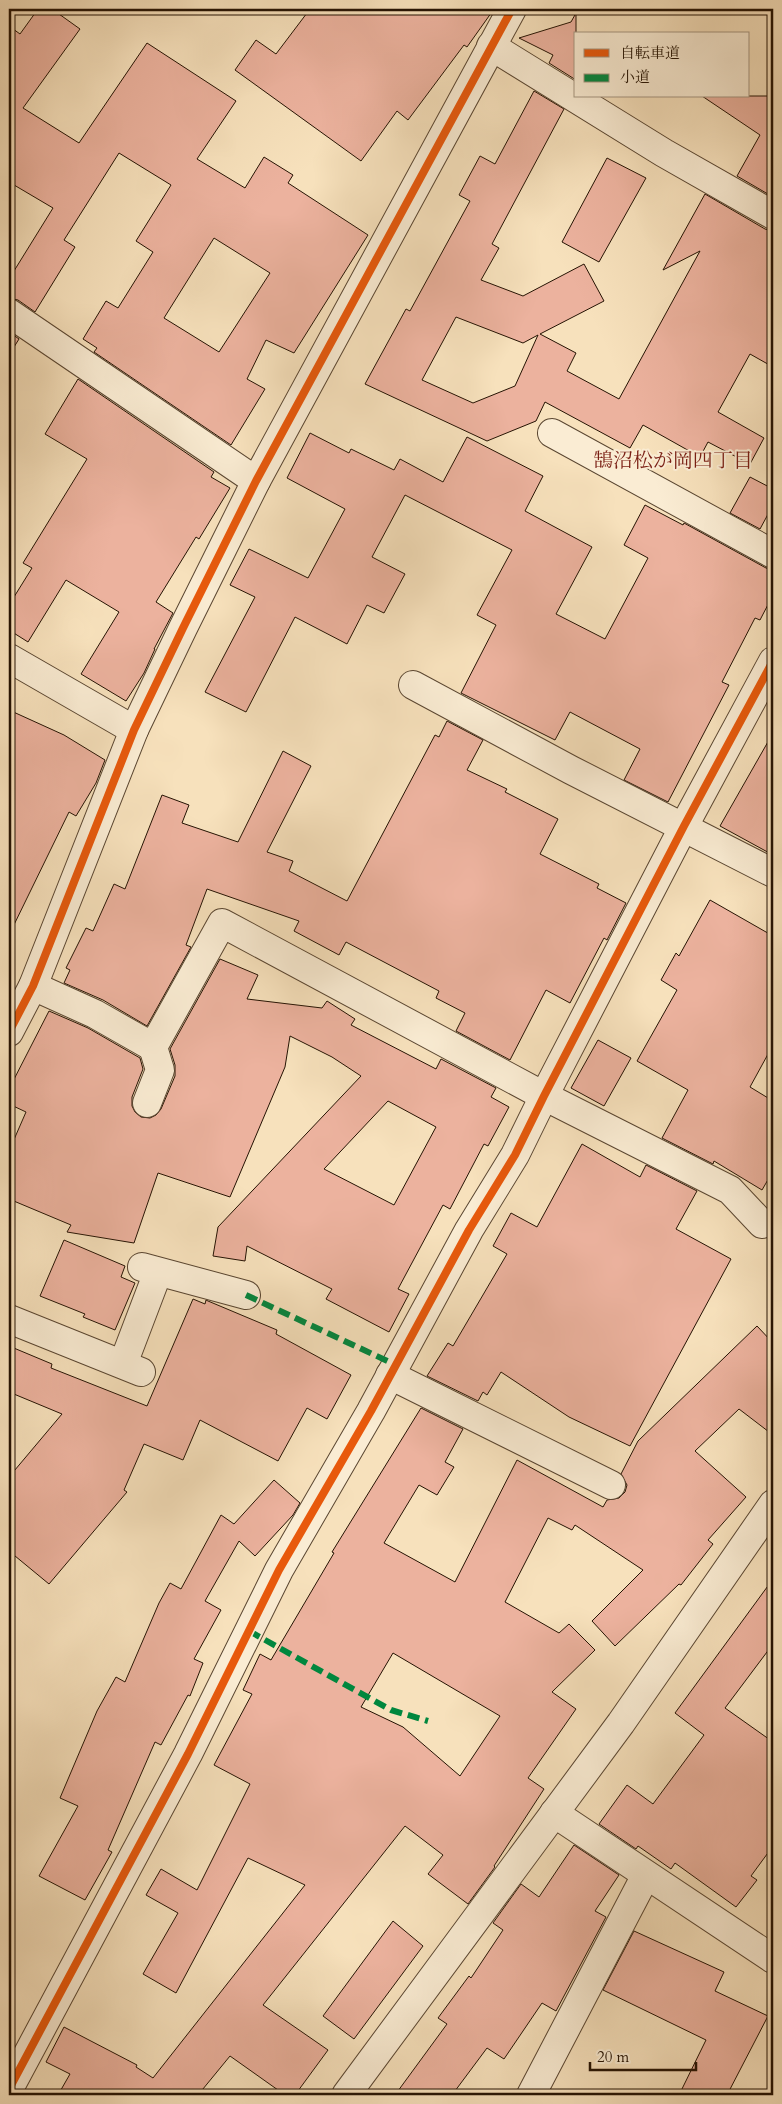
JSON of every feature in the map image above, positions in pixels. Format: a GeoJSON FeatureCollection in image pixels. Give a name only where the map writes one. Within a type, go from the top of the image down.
{"type":"FeatureCollection","features":[{"type":"Feature","properties":{"kind":"street"},"geometry":{"type":"LineString","coordinates":[[9,1032],[33,986],[134,730],[256,481],[512,9]]}},
{"type":"Feature","properties":{"kind":"street"},"geometry":{"type":"LineString","coordinates":[[491,46],[574,97]]}},
{"type":"Feature","properties":{"kind":"street"},"geometry":{"type":"LineString","coordinates":[[575,98],[664,153],[773,215]]}},
{"type":"Feature","properties":{"kind":"street"},"geometry":{"type":"LineString","coordinates":[[9,314],[256,481]]}},
{"type":"Feature","properties":{"kind":"street"},"geometry":{"type":"LineString","coordinates":[[552,433],[773,554]]}},
{"type":"Feature","properties":{"kind":"street"},"geometry":{"type":"LineString","coordinates":[[9,658],[134,730]]}},
{"type":"Feature","properties":{"kind":"street"},"geometry":{"type":"LineString","coordinates":[[9,2089],[188,1754],[279,1570],[470,1230],[516,1156],[544,1096],[684,826],[773,661]]}},
{"type":"Feature","properties":{"kind":"street"},"geometry":{"type":"LineString","coordinates":[[413,685],[571,770],[773,872]]}},
{"type":"Feature","properties":{"kind":"street"},"geometry":{"type":"LineString","coordinates":[[147,1103],[160,1070],[154,1046],[222,923],[544,1096],[730,1190],[762,1224]]}},
{"type":"Feature","properties":{"kind":"street"},"geometry":{"type":"LineString","coordinates":[[33,986],[95,1014],[154,1046]]}},
{"type":"Feature","properties":{"kind":"street"},"geometry":{"type":"LineString","coordinates":[[9,1319],[132,1368],[150,1270],[246,1295]]}},
{"type":"Feature","properties":{"kind":"street"},"geometry":{"type":"LineString","coordinates":[[390,1375],[611,1485]]}},
{"type":"Feature","properties":{"kind":"street"},"geometry":{"type":"LineString","coordinates":[[346,2095],[621,1723],[773,1504]]}},
{"type":"Feature","properties":{"kind":"street"},"geometry":{"type":"LineString","coordinates":[[554,1813],[773,1959]]}},
{"type":"Feature","properties":{"kind":"street"},"geometry":{"type":"LineString","coordinates":[[531,2095],[646,1875]]}},
{"type":"Feature","properties":{"kind":"building"},"geometry":{"type":"Polygon","coordinates":[[[38,9],[52,9],[80,29],[23,108],[79,143],[147,43],[236,101],[197,159],[245,188],[264,157],[293,175],[288,183],[368,235],[294,353],[266,340],[247,379],[265,389],[231,445],[94,352],[97,348],[83,339],[106,301],[118,308],[153,252],[136,241],[171,185],[119,153],[64,240],[75,247],[35,312],[18,300],[9,298],[9,279],[53,208],[9,182],[9,26],[20,34],[38,9]],[[214,238],[164,318],[219,352],[270,273],[214,238]]]}},
{"type":"Feature","properties":{"kind":"building"},"geometry":{"type":"Polygon","coordinates":[[[310,9],[494,9],[467,47],[464,45],[408,120],[397,111],[361,161],[235,70],[256,40],[276,54],[310,9]]]}},
{"type":"Feature","properties":{"kind":"building"},"geometry":{"type":"Polygon","coordinates":[[[576,13],[574,79],[549,63],[553,55],[519,38],[571,22],[576,13]]]}},
{"type":"Feature","properties":{"kind":"building"},"geometry":{"type":"Polygon","coordinates":[[[534,91],[564,109],[492,244],[499,248],[481,280],[523,296],[584,264],[604,301],[540,334],[576,353],[567,371],[619,399],[700,251],[663,270],[705,194],[765,229],[773,231],[773,367],[750,354],[718,412],[764,438],[750,464],[708,442],[700,457],[643,425],[630,448],[545,402],[536,421],[487,441],[365,384],[406,309],[410,311],[470,201],[459,195],[480,156],[495,164],[534,91]],[[456,317],[422,380],[473,403],[515,386],[538,335],[523,343],[456,317]]]}},
{"type":"Feature","properties":{"kind":"building"},"geometry":{"type":"Polygon","coordinates":[[[773,96],[773,197],[737,176],[760,135],[705,98],[773,96]]]}},
{"type":"Feature","properties":{"kind":"building"},"geometry":{"type":"Polygon","coordinates":[[[607,158],[646,178],[599,262],[562,242],[607,158]]]}},
{"type":"Feature","properties":{"kind":"building"},"geometry":{"type":"Polygon","coordinates":[[[9,332],[19,339],[9,355],[9,332]]]}},
{"type":"Feature","properties":{"kind":"building"},"geometry":{"type":"Polygon","coordinates":[[[78,379],[214,472],[211,477],[230,488],[199,539],[196,537],[156,602],[173,613],[144,673],[126,701],[81,674],[119,612],[66,580],[28,642],[9,630],[9,605],[32,568],[23,563],[87,459],[45,434],[78,379]]]}},
{"type":"Feature","properties":{"kind":"building"},"geometry":{"type":"Polygon","coordinates":[[[310,433],[349,453],[351,449],[394,470],[400,459],[443,482],[467,437],[543,476],[525,511],[592,547],[556,614],[605,639],[648,558],[624,545],[645,505],[683,525],[684,523],[766,568],[773,570],[773,595],[760,620],[755,618],[722,682],[729,685],[668,802],[624,780],[640,749],[570,712],[555,740],[461,693],[496,625],[477,615],[512,550],[405,495],[372,557],[405,574],[384,613],[367,605],[347,644],[295,617],[246,712],[205,692],[255,597],[230,585],[249,549],[308,578],[345,509],[287,478],[310,433]]]}},
{"type":"Feature","properties":{"kind":"building"},"geometry":{"type":"Polygon","coordinates":[[[750,477],[773,489],[773,505],[760,529],[730,513],[750,477]]]}},
{"type":"Feature","properties":{"kind":"building"},"geometry":{"type":"Polygon","coordinates":[[[9,710],[64,735],[105,760],[96,783],[76,816],[69,812],[9,935],[9,710]]]}},
{"type":"Feature","properties":{"kind":"building"},"geometry":{"type":"Polygon","coordinates":[[[447,721],[483,740],[467,770],[507,789],[505,792],[558,819],[540,854],[599,884],[597,888],[626,903],[607,940],[604,938],[570,1003],[546,990],[510,1060],[456,1031],[465,1013],[436,998],[439,991],[346,942],[339,955],[294,931],[299,921],[207,889],[186,945],[191,947],[147,1026],[103,1000],[64,983],[70,970],[66,968],[86,928],[93,931],[114,884],[125,889],[162,795],[189,805],[182,823],[238,842],[283,751],[311,766],[267,852],[293,861],[289,871],[347,901],[435,735],[439,737],[447,721]]]}},
{"type":"Feature","properties":{"kind":"building"},"geometry":{"type":"Polygon","coordinates":[[[773,733],[773,855],[720,826],[773,733]]]}},
{"type":"Feature","properties":{"kind":"building"},"geometry":{"type":"Polygon","coordinates":[[[710,900],[773,936],[773,1045],[750,1087],[773,1101],[773,1171],[762,1190],[714,1161],[713,1164],[662,1138],[688,1090],[637,1061],[677,990],[661,980],[676,953],[679,956],[710,900]]]}},
{"type":"Feature","properties":{"kind":"building"},"geometry":{"type":"Polygon","coordinates":[[[220,959],[258,975],[247,999],[322,1008],[327,1001],[355,1019],[351,1025],[436,1069],[441,1059],[496,1088],[491,1097],[509,1107],[488,1146],[484,1144],[450,1209],[443,1205],[398,1289],[409,1294],[389,1332],[326,1299],[332,1289],[247,1246],[245,1261],[213,1256],[218,1227],[361,1076],[332,1057],[290,1036],[285,1067],[230,1197],[158,1173],[134,1243],[67,1232],[71,1225],[9,1199],[9,1151],[26,1112],[9,1104],[9,1089],[49,1011],[88,1028],[140,1058],[143,1069],[132,1097],[132,1106],[141,1117],[150,1118],[161,1109],[175,1076],[175,1065],[170,1049],[220,959]],[[388,1101],[324,1169],[394,1205],[436,1127],[388,1101]]]}},
{"type":"Feature","properties":{"kind":"building"},"geometry":{"type":"Polygon","coordinates":[[[598,1040],[631,1058],[604,1106],[571,1088],[598,1040]]]}},
{"type":"Feature","properties":{"kind":"building"},"geometry":{"type":"Polygon","coordinates":[[[582,1144],[640,1177],[646,1165],[697,1191],[676,1229],[731,1259],[630,1446],[569,1417],[501,1372],[487,1395],[483,1392],[478,1401],[427,1376],[448,1343],[453,1346],[507,1254],[493,1246],[511,1213],[537,1227],[582,1144]]]}},
{"type":"Feature","properties":{"kind":"building"},"geometry":{"type":"Polygon","coordinates":[[[64,1240],[125,1266],[121,1277],[135,1283],[115,1330],[83,1317],[85,1314],[40,1296],[64,1240]]]}},
{"type":"Feature","properties":{"kind":"building"},"geometry":{"type":"Polygon","coordinates":[[[193,1299],[205,1304],[206,1300],[277,1330],[276,1334],[351,1375],[327,1419],[307,1408],[278,1461],[200,1420],[183,1460],[144,1444],[124,1490],[127,1492],[49,1584],[9,1551],[9,1477],[62,1414],[9,1392],[9,1346],[52,1364],[51,1368],[147,1406],[193,1299]]]}},
{"type":"Feature","properties":{"kind":"building"},"geometry":{"type":"Polygon","coordinates":[[[757,1326],[773,1343],[773,1435],[739,1409],[695,1451],[746,1497],[708,1540],[713,1544],[681,1585],[679,1584],[615,1646],[592,1621],[643,1570],[575,1525],[572,1530],[548,1518],[505,1602],[559,1633],[569,1624],[595,1650],[552,1692],[576,1709],[528,1778],[544,1789],[495,1867],[468,1904],[428,1874],[443,1855],[405,1826],[263,2005],[328,2050],[295,2095],[285,2095],[230,2056],[198,2095],[58,2095],[70,2074],[46,2062],[64,2027],[137,2065],[136,2067],[153,2078],[305,1885],[248,1858],[176,1993],[143,1974],[178,1913],[146,1895],[161,1869],[197,1890],[250,1784],[214,1765],[252,1694],[243,1690],[260,1654],[271,1660],[334,1553],[332,1552],[421,1408],[463,1429],[445,1462],[454,1467],[437,1495],[419,1485],[384,1543],[455,1582],[517,1460],[603,1507],[607,1500],[619,1498],[625,1492],[627,1485],[621,1474],[638,1441],[757,1326]],[[393,1653],[361,1707],[403,1727],[460,1776],[500,1716],[393,1653]]]}},
{"type":"Feature","properties":{"kind":"building"},"geometry":{"type":"Polygon","coordinates":[[[274,1480],[300,1503],[293,1515],[255,1556],[239,1541],[205,1601],[221,1610],[194,1659],[203,1663],[190,1696],[188,1695],[161,1745],[155,1742],[108,1850],[112,1852],[85,1900],[39,1876],[78,1806],[60,1798],[97,1711],[116,1677],[125,1682],[159,1603],[170,1583],[181,1589],[221,1515],[234,1524],[274,1480]]]}},
{"type":"Feature","properties":{"kind":"building"},"geometry":{"type":"Polygon","coordinates":[[[773,1579],[773,1644],[725,1708],[773,1742],[773,1846],[751,1876],[757,1880],[736,1907],[675,1863],[671,1869],[638,1846],[636,1849],[599,1824],[627,1785],[653,1804],[704,1735],[675,1713],[773,1579]]]}},
{"type":"Feature","properties":{"kind":"building"},"geometry":{"type":"Polygon","coordinates":[[[574,1845],[619,1875],[595,1911],[606,1917],[556,2011],[542,2003],[504,2059],[487,2048],[452,2095],[395,2095],[447,2024],[438,2018],[469,1976],[471,1978],[503,1930],[493,1923],[521,1884],[539,1897],[574,1845]]]}},
{"type":"Feature","properties":{"kind":"building"},"geometry":{"type":"Polygon","coordinates":[[[393,1921],[423,1946],[354,2039],[323,2016],[393,1921]]]}},
{"type":"Feature","properties":{"kind":"building"},"geometry":{"type":"Polygon","coordinates":[[[634,1931],[724,1972],[715,1991],[768,2016],[727,2095],[679,2095],[706,2040],[603,1990],[634,1931]]]}},
{"type":"Feature","properties":{"kind":"marked path"},"geometry":{"type":"LineString","coordinates":[[246,1295],[396,1365]]}},
{"type":"Feature","properties":{"kind":"marked path"},"geometry":{"type":"LineString","coordinates":[[249,1631],[391,1710],[428,1721]]}},
{"type":"Feature","properties":{"kind":"cycle path"},"geometry":{"type":"LineString","coordinates":[[9,1032],[33,986],[134,730],[183,628],[256,481],[512,9]]}},
{"type":"Feature","properties":{"kind":"cycle path"},"geometry":{"type":"LineString","coordinates":[[9,2089],[188,1754],[279,1570],[371,1411],[469,1230],[515,1155],[684,826],[773,661]]}},
{"type":"Feature","properties":{"kind":"district","name":"鵠沼松が岡四丁目"},"geometry":{"type":"Point","coordinates":[673,460]}}]}
